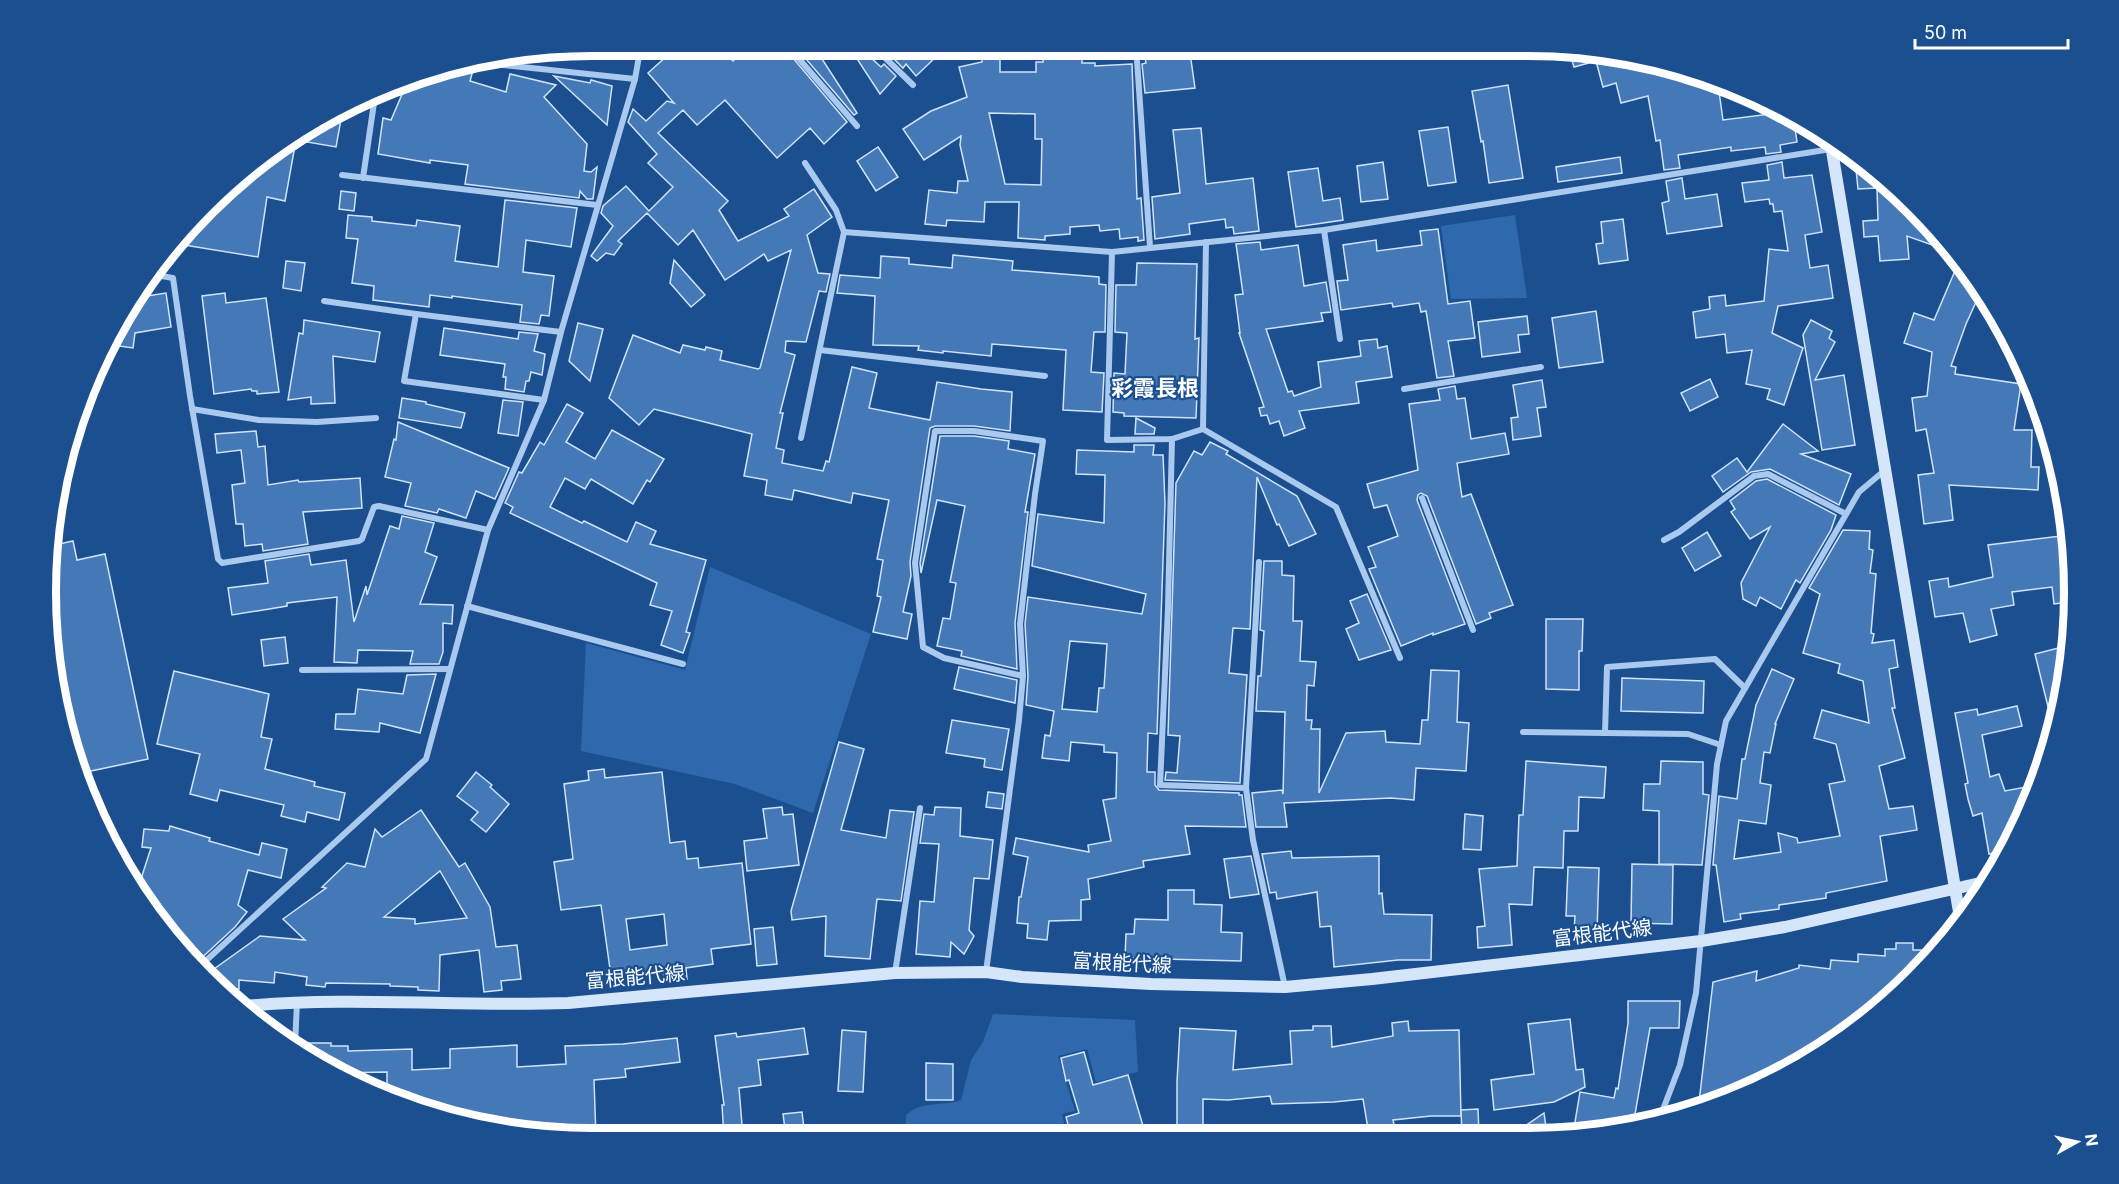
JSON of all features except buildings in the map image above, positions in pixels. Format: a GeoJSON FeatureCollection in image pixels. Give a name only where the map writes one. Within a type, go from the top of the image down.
{"type":"FeatureCollection","features":[{"type":"Feature","properties":{"kind":"main road"},"geometry":{"type":"LineString","coordinates":[[1832,151],[1959,911]]}},
{"type":"Feature","properties":{"kind":"main road","name":"富根能代線"},"geometry":{"type":"LineString","coordinates":[[250,1005],[297,1001],[522,1005],[568,1003],[895,973],[986,972],[1022,977],[1127,983],[1285,987],[1372,979],[1701,940],[1785,927],[1977,883]]}},
{"type":"Feature","properties":{"kind":"street"},"geometry":{"type":"LineString","coordinates":[[205,963],[426,759],[488,530],[544,400],[597,204],[635,79],[639,56]]}},
{"type":"Feature","properties":{"kind":"street"},"geometry":{"type":"LineString","coordinates":[[797,56],[857,126]]}},
{"type":"Feature","properties":{"kind":"street"},"geometry":{"type":"LineString","coordinates":[[883,56],[913,86]]}},
{"type":"Feature","properties":{"kind":"street"},"geometry":{"type":"LineString","coordinates":[[1137,56],[1150,247]]}},
{"type":"Feature","properties":{"kind":"street"},"geometry":{"type":"LineString","coordinates":[[497,64],[635,79]]}},
{"type":"Feature","properties":{"kind":"street"},"geometry":{"type":"LineString","coordinates":[[363,178],[374,102]]}},
{"type":"Feature","properties":{"kind":"street"},"geometry":{"type":"LineString","coordinates":[[844,232],[1112,252],[1324,230],[1824,145]]}},
{"type":"Feature","properties":{"kind":"street"},"geometry":{"type":"LineString","coordinates":[[801,438],[844,232],[836,210],[805,164]]}},
{"type":"Feature","properties":{"kind":"street"},"geometry":{"type":"LineString","coordinates":[[342,175],[597,204]]}},
{"type":"Feature","properties":{"kind":"street"},"geometry":{"type":"LineString","coordinates":[[1324,230],[1340,339]]}},
{"type":"Feature","properties":{"kind":"street"},"geometry":{"type":"LineString","coordinates":[[1203,429],[1206,242]]}},
{"type":"Feature","properties":{"kind":"street"},"geometry":{"type":"LineString","coordinates":[[1112,252],[1107,440],[1172,439],[1203,429],[1336,507],[1400,658]]}},
{"type":"Feature","properties":{"kind":"street"},"geometry":{"type":"LineString","coordinates":[[159,276],[173,278],[192,409],[218,559],[222,563],[359,542],[374,507],[379,506],[488,530]]}},
{"type":"Feature","properties":{"kind":"street"},"geometry":{"type":"LineString","coordinates":[[324,301],[561,332]]}},
{"type":"Feature","properties":{"kind":"street"},"geometry":{"type":"LineString","coordinates":[[416,314],[404,381],[544,400]]}},
{"type":"Feature","properties":{"kind":"street"},"geometry":{"type":"LineString","coordinates":[[820,350],[1045,376]]}},
{"type":"Feature","properties":{"kind":"street"},"geometry":{"type":"LineString","coordinates":[[1404,389],[1541,367]]}},
{"type":"Feature","properties":{"kind":"street"},"geometry":{"type":"LineString","coordinates":[[192,409],[259,420],[317,422],[376,418]]}},
{"type":"Feature","properties":{"kind":"street"},"geometry":{"type":"LineString","coordinates":[[986,972],[1023,676],[1020,624],[1043,441],[974,430],[935,431],[915,563],[923,647],[944,658],[1023,676]]}},
{"type":"Feature","properties":{"kind":"street"},"geometry":{"type":"LineString","coordinates":[[1172,439],[1168,608],[1160,785],[1246,788]]}},
{"type":"Feature","properties":{"kind":"street"},"geometry":{"type":"LineString","coordinates":[[1663,1111],[1680,1065],[1696,993],[1717,764],[1726,721],[1859,492],[1885,470]]}},
{"type":"Feature","properties":{"kind":"street"},"geometry":{"type":"LineString","coordinates":[[1664,540],[1679,532],[1754,476],[1767,474],[1846,514]]}},
{"type":"Feature","properties":{"kind":"street"},"geometry":{"type":"LineString","coordinates":[[1422,498],[1473,630]]}},
{"type":"Feature","properties":{"kind":"street"},"geometry":{"type":"LineString","coordinates":[[1259,562],[1246,788],[1253,840],[1285,987]]}},
{"type":"Feature","properties":{"kind":"street"},"geometry":{"type":"LineString","coordinates":[[467,606],[682,664]]}},
{"type":"Feature","properties":{"kind":"street"},"geometry":{"type":"LineString","coordinates":[[1605,733],[1607,667],[1715,659],[1745,688]]}},
{"type":"Feature","properties":{"kind":"street"},"geometry":{"type":"LineString","coordinates":[[302,670],[450,669]]}},
{"type":"Feature","properties":{"kind":"street"},"geometry":{"type":"LineString","coordinates":[[1523,732],[1688,734],[1721,745]]}},
{"type":"Feature","properties":{"kind":"street"},"geometry":{"type":"LineString","coordinates":[[895,973],[920,808]]}},
{"type":"Feature","properties":{"kind":"street"},"geometry":{"type":"LineString","coordinates":[[295,1039],[297,1001]]}},
{"type":"Feature","properties":{"kind":"shaded area"},"geometry":{"type":"Polygon","coordinates":[[[1515,215],[1527,298],[1451,299],[1441,226],[1515,215]]]}},
{"type":"Feature","properties":{"kind":"shaded area"},"geometry":{"type":"Polygon","coordinates":[[[710,567],[871,634],[813,813],[735,784],[581,751],[586,643],[685,670],[710,567]]]}},
{"type":"Feature","properties":{"kind":"shaded area"},"geometry":{"type":"Polygon","coordinates":[[[993,1014],[1135,1020],[1138,1072],[1096,1082],[1087,1049],[1058,1056],[1075,1111],[1062,1114],[1065,1128],[906,1128],[906,1115],[912,1110],[961,1100],[971,1060],[983,1042],[993,1014]]]}},
{"type":"Feature","properties":{"kind":"district","name":"彩霞長根"},"geometry":{"type":"Point","coordinates":[1155,388]}}]}
